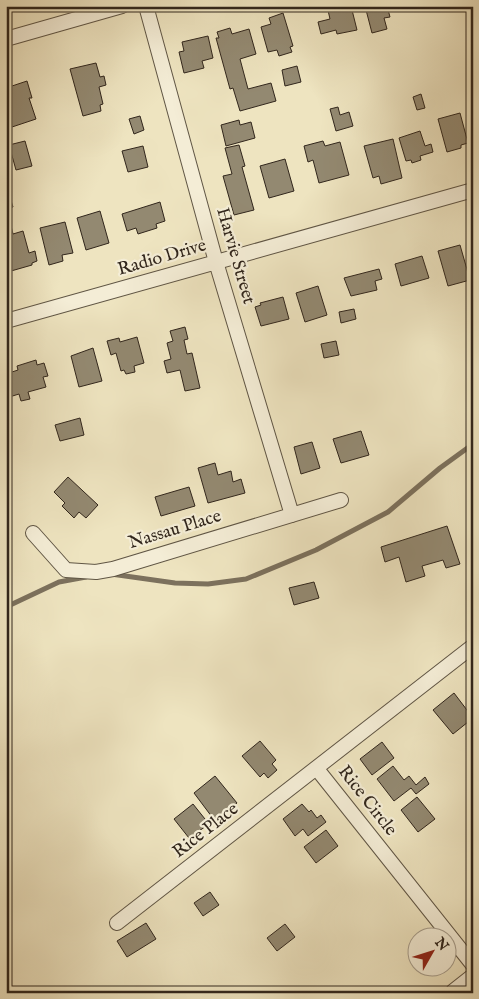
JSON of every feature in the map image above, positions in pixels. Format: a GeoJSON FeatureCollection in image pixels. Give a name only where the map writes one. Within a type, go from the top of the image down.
{"type":"FeatureCollection","features":[{"type":"Feature","properties":{"kind":"street"},"geometry":{"type":"LineString","coordinates":[[6,39],[122,6]]}},
{"type":"Feature","properties":{"kind":"street","name":"Harvie Street"},"geometry":{"type":"LineString","coordinates":[[146,6],[216,262],[292,515]]}},
{"type":"Feature","properties":{"kind":"street","name":"Radio Drive"},"geometry":{"type":"LineString","coordinates":[[6,321],[473,190]]}},
{"type":"Feature","properties":{"kind":"street","name":"Nassau Place"},"geometry":{"type":"LineString","coordinates":[[33,533],[66,570],[96,572],[113,569],[341,500]]}},
{"type":"Feature","properties":{"kind":"street","name":"Rice Circle"},"geometry":{"type":"LineString","coordinates":[[473,646],[317,769],[473,965]]}},
{"type":"Feature","properties":{"kind":"street","name":"Rice Place"},"geometry":{"type":"LineString","coordinates":[[117,923],[317,769]]}},
{"type":"Feature","properties":{"kind":"street"},"geometry":{"type":"LineString","coordinates":[[454,993],[473,978]]}},
{"type":"Feature","properties":{"kind":"building"},"geometry":{"type":"Polygon","coordinates":[[[327,6],[351,6],[357,30],[337,34],[336,30],[321,34],[318,22],[330,19],[327,6]]]}},
{"type":"Feature","properties":{"kind":"building"},"geometry":{"type":"Polygon","coordinates":[[[365,6],[387,6],[390,17],[384,18],[387,29],[372,33],[365,6]]]}},
{"type":"Feature","properties":{"kind":"building"},"geometry":{"type":"Polygon","coordinates":[[[283,13],[293,46],[290,47],[292,52],[279,56],[277,50],[268,52],[261,27],[271,24],[269,18],[283,13]]]}},
{"type":"Feature","properties":{"kind":"building"},"geometry":{"type":"Polygon","coordinates":[[[230,28],[232,34],[249,29],[256,54],[240,59],[248,89],[271,83],[276,101],[240,111],[233,88],[230,89],[216,38],[219,38],[217,32],[230,28]]]}},
{"type":"Feature","properties":{"kind":"building"},"geometry":{"type":"Polygon","coordinates":[[[208,36],[213,58],[202,61],[204,68],[184,73],[179,52],[184,51],[182,42],[208,36]]]}},
{"type":"Feature","properties":{"kind":"building"},"geometry":{"type":"Polygon","coordinates":[[[96,63],[100,77],[104,76],[106,85],[99,87],[103,104],[100,105],[101,111],[83,116],[70,69],[96,63]]]}},
{"type":"Feature","properties":{"kind":"building"},"geometry":{"type":"Polygon","coordinates":[[[297,66],[301,82],[285,86],[282,70],[297,66]]]}},
{"type":"Feature","properties":{"kind":"building"},"geometry":{"type":"Polygon","coordinates":[[[27,81],[32,98],[29,98],[36,119],[12,127],[8,114],[6,115],[6,88],[27,81]]]}},
{"type":"Feature","properties":{"kind":"building"},"geometry":{"type":"Polygon","coordinates":[[[421,94],[425,108],[417,110],[413,97],[421,94]]]}},
{"type":"Feature","properties":{"kind":"building"},"geometry":{"type":"Polygon","coordinates":[[[338,107],[340,115],[349,112],[353,126],[336,131],[330,109],[338,107]]]}},
{"type":"Feature","properties":{"kind":"building"},"geometry":{"type":"Polygon","coordinates":[[[460,113],[468,143],[461,145],[461,148],[447,152],[438,119],[460,113]]]}},
{"type":"Feature","properties":{"kind":"building"},"geometry":{"type":"Polygon","coordinates":[[[140,116],[144,130],[134,134],[129,119],[140,116]]]}},
{"type":"Feature","properties":{"kind":"building"},"geometry":{"type":"Polygon","coordinates":[[[239,120],[240,125],[251,122],[255,138],[226,146],[221,125],[239,120]]]}},
{"type":"Feature","properties":{"kind":"building"},"geometry":{"type":"Polygon","coordinates":[[[420,131],[425,146],[431,144],[433,152],[420,156],[421,160],[412,163],[411,160],[406,161],[399,138],[420,131]]]}},
{"type":"Feature","properties":{"kind":"building"},"geometry":{"type":"Polygon","coordinates":[[[393,139],[402,178],[381,184],[379,176],[373,178],[364,146],[393,139]]]}},
{"type":"Feature","properties":{"kind":"building"},"geometry":{"type":"Polygon","coordinates":[[[25,141],[32,166],[16,170],[9,145],[25,141]]]}},
{"type":"Feature","properties":{"kind":"building"},"geometry":{"type":"Polygon","coordinates":[[[323,141],[325,146],[340,142],[349,175],[319,183],[313,160],[308,162],[304,146],[323,141]]]}},
{"type":"Feature","properties":{"kind":"building"},"geometry":{"type":"Polygon","coordinates":[[[239,145],[245,166],[242,167],[254,210],[234,215],[223,176],[232,174],[225,148],[239,145]]]}},
{"type":"Feature","properties":{"kind":"building"},"geometry":{"type":"Polygon","coordinates":[[[143,146],[148,167],[128,172],[122,151],[143,146]]]}},
{"type":"Feature","properties":{"kind":"building"},"geometry":{"type":"Polygon","coordinates":[[[285,159],[294,191],[269,198],[260,166],[285,159]]]}},
{"type":"Feature","properties":{"kind":"building"},"geometry":{"type":"Polygon","coordinates":[[[6,194],[9,194],[13,207],[6,209],[6,194]]]}},
{"type":"Feature","properties":{"kind":"building"},"geometry":{"type":"Polygon","coordinates":[[[160,202],[165,221],[156,224],[157,228],[138,234],[136,228],[127,231],[122,214],[160,202]]]}},
{"type":"Feature","properties":{"kind":"building"},"geometry":{"type":"Polygon","coordinates":[[[100,211],[109,243],[86,250],[77,218],[100,211]]]}},
{"type":"Feature","properties":{"kind":"building"},"geometry":{"type":"Polygon","coordinates":[[[65,222],[73,253],[62,255],[63,261],[49,265],[40,228],[65,222]]]}},
{"type":"Feature","properties":{"kind":"building"},"geometry":{"type":"Polygon","coordinates":[[[11,226],[13,234],[23,231],[29,253],[35,251],[37,261],[32,263],[32,265],[11,271],[6,256],[6,227],[11,226]]]}},
{"type":"Feature","properties":{"kind":"building"},"geometry":{"type":"Polygon","coordinates":[[[460,245],[470,280],[448,286],[438,251],[460,245]]]}},
{"type":"Feature","properties":{"kind":"building"},"geometry":{"type":"Polygon","coordinates":[[[422,256],[429,278],[401,286],[395,264],[422,256]]]}},
{"type":"Feature","properties":{"kind":"building"},"geometry":{"type":"Polygon","coordinates":[[[379,269],[382,279],[375,281],[377,290],[351,296],[344,278],[379,269]]]}},
{"type":"Feature","properties":{"kind":"building"},"geometry":{"type":"Polygon","coordinates":[[[318,286],[327,315],[305,322],[296,293],[318,286]]]}},
{"type":"Feature","properties":{"kind":"building"},"geometry":{"type":"Polygon","coordinates":[[[283,297],[289,319],[261,326],[255,307],[261,305],[260,303],[283,297]]]}},
{"type":"Feature","properties":{"kind":"building"},"geometry":{"type":"Polygon","coordinates":[[[354,309],[356,319],[341,323],[339,312],[354,309]]]}},
{"type":"Feature","properties":{"kind":"building"},"geometry":{"type":"Polygon","coordinates":[[[185,327],[188,339],[184,340],[187,354],[192,353],[200,388],[185,391],[180,370],[167,373],[164,361],[171,359],[167,343],[173,341],[170,331],[185,327]]]}},
{"type":"Feature","properties":{"kind":"building"},"geometry":{"type":"Polygon","coordinates":[[[137,337],[144,363],[134,366],[135,372],[126,374],[124,370],[121,371],[116,353],[111,355],[107,341],[119,338],[120,342],[137,337]]]}},
{"type":"Feature","properties":{"kind":"building"},"geometry":{"type":"Polygon","coordinates":[[[336,341],[339,355],[324,358],[321,344],[336,341]]]}},
{"type":"Feature","properties":{"kind":"building"},"geometry":{"type":"Polygon","coordinates":[[[93,348],[102,381],[79,387],[71,356],[93,348]]]}},
{"type":"Feature","properties":{"kind":"building"},"geometry":{"type":"Polygon","coordinates":[[[36,360],[37,365],[44,363],[48,376],[43,377],[46,387],[28,392],[30,399],[21,401],[19,394],[6,398],[6,374],[18,370],[17,366],[36,360]]]}},
{"type":"Feature","properties":{"kind":"building"},"geometry":{"type":"Polygon","coordinates":[[[80,418],[84,435],[60,441],[55,425],[80,418]]]}},
{"type":"Feature","properties":{"kind":"building"},"geometry":{"type":"Polygon","coordinates":[[[361,431],[369,455],[341,463],[333,439],[361,431]]]}},
{"type":"Feature","properties":{"kind":"building"},"geometry":{"type":"Polygon","coordinates":[[[312,442],[320,468],[301,474],[294,447],[312,442]]]}},
{"type":"Feature","properties":{"kind":"building"},"geometry":{"type":"Polygon","coordinates":[[[215,463],[218,475],[231,471],[233,482],[241,479],[245,493],[208,503],[198,468],[215,463]]]}},
{"type":"Feature","properties":{"kind":"building"},"geometry":{"type":"Polygon","coordinates":[[[68,477],[98,505],[86,518],[79,512],[74,518],[62,506],[65,503],[54,492],[68,477]]]}},
{"type":"Feature","properties":{"kind":"building"},"geometry":{"type":"Polygon","coordinates":[[[189,487],[195,506],[161,516],[155,497],[189,487]]]}},
{"type":"Feature","properties":{"kind":"building"},"geometry":{"type":"Polygon","coordinates":[[[447,526],[460,564],[446,568],[443,560],[422,566],[425,576],[406,582],[399,557],[385,562],[381,547],[447,526]]]}},
{"type":"Feature","properties":{"kind":"building"},"geometry":{"type":"Polygon","coordinates":[[[314,582],[319,598],[294,605],[289,588],[314,582]]]}},
{"type":"Feature","properties":{"kind":"building"},"geometry":{"type":"Polygon","coordinates":[[[454,693],[473,718],[453,734],[433,710],[454,693]]]}},
{"type":"Feature","properties":{"kind":"building"},"geometry":{"type":"Polygon","coordinates":[[[260,741],[276,760],[272,764],[277,770],[268,778],[264,773],[260,777],[242,756],[260,741]]]}},
{"type":"Feature","properties":{"kind":"building"},"geometry":{"type":"Polygon","coordinates":[[[382,742],[394,758],[372,775],[360,759],[382,742]]]}},
{"type":"Feature","properties":{"kind":"building"},"geometry":{"type":"Polygon","coordinates":[[[393,766],[404,780],[409,776],[416,785],[425,777],[429,784],[416,794],[411,788],[394,801],[377,779],[393,766]]]}},
{"type":"Feature","properties":{"kind":"building"},"geometry":{"type":"Polygon","coordinates":[[[215,776],[237,803],[215,821],[194,793],[215,776]]]}},
{"type":"Feature","properties":{"kind":"building"},"geometry":{"type":"Polygon","coordinates":[[[417,797],[435,819],[418,832],[401,810],[417,797]]]}},
{"type":"Feature","properties":{"kind":"building"},"geometry":{"type":"Polygon","coordinates":[[[193,804],[209,824],[189,838],[174,819],[193,804]]]}},
{"type":"Feature","properties":{"kind":"building"},"geometry":{"type":"Polygon","coordinates":[[[302,804],[309,812],[311,810],[317,818],[321,815],[326,822],[308,836],[303,829],[295,836],[283,819],[302,804]]]}},
{"type":"Feature","properties":{"kind":"building"},"geometry":{"type":"Polygon","coordinates":[[[326,830],[338,846],[316,863],[304,847],[326,830]]]}},
{"type":"Feature","properties":{"kind":"building"},"geometry":{"type":"Polygon","coordinates":[[[210,892],[219,905],[203,916],[194,903],[210,892]]]}},
{"type":"Feature","properties":{"kind":"building"},"geometry":{"type":"Polygon","coordinates":[[[146,923],[156,939],[127,957],[117,941],[146,923]]]}},
{"type":"Feature","properties":{"kind":"building"},"geometry":{"type":"Polygon","coordinates":[[[285,924],[295,937],[277,951],[267,938],[285,924]]]}},
{"type":"Feature","properties":{"kind":"waterway"},"geometry":{"type":"LineString","coordinates":[[111,574],[175,583],[208,584],[246,579],[316,550],[388,512],[440,468],[473,444]]}},
{"type":"Feature","properties":{"kind":"waterway"},"geometry":{"type":"LineString","coordinates":[[6,607],[59,582],[86,577]]}}]}
